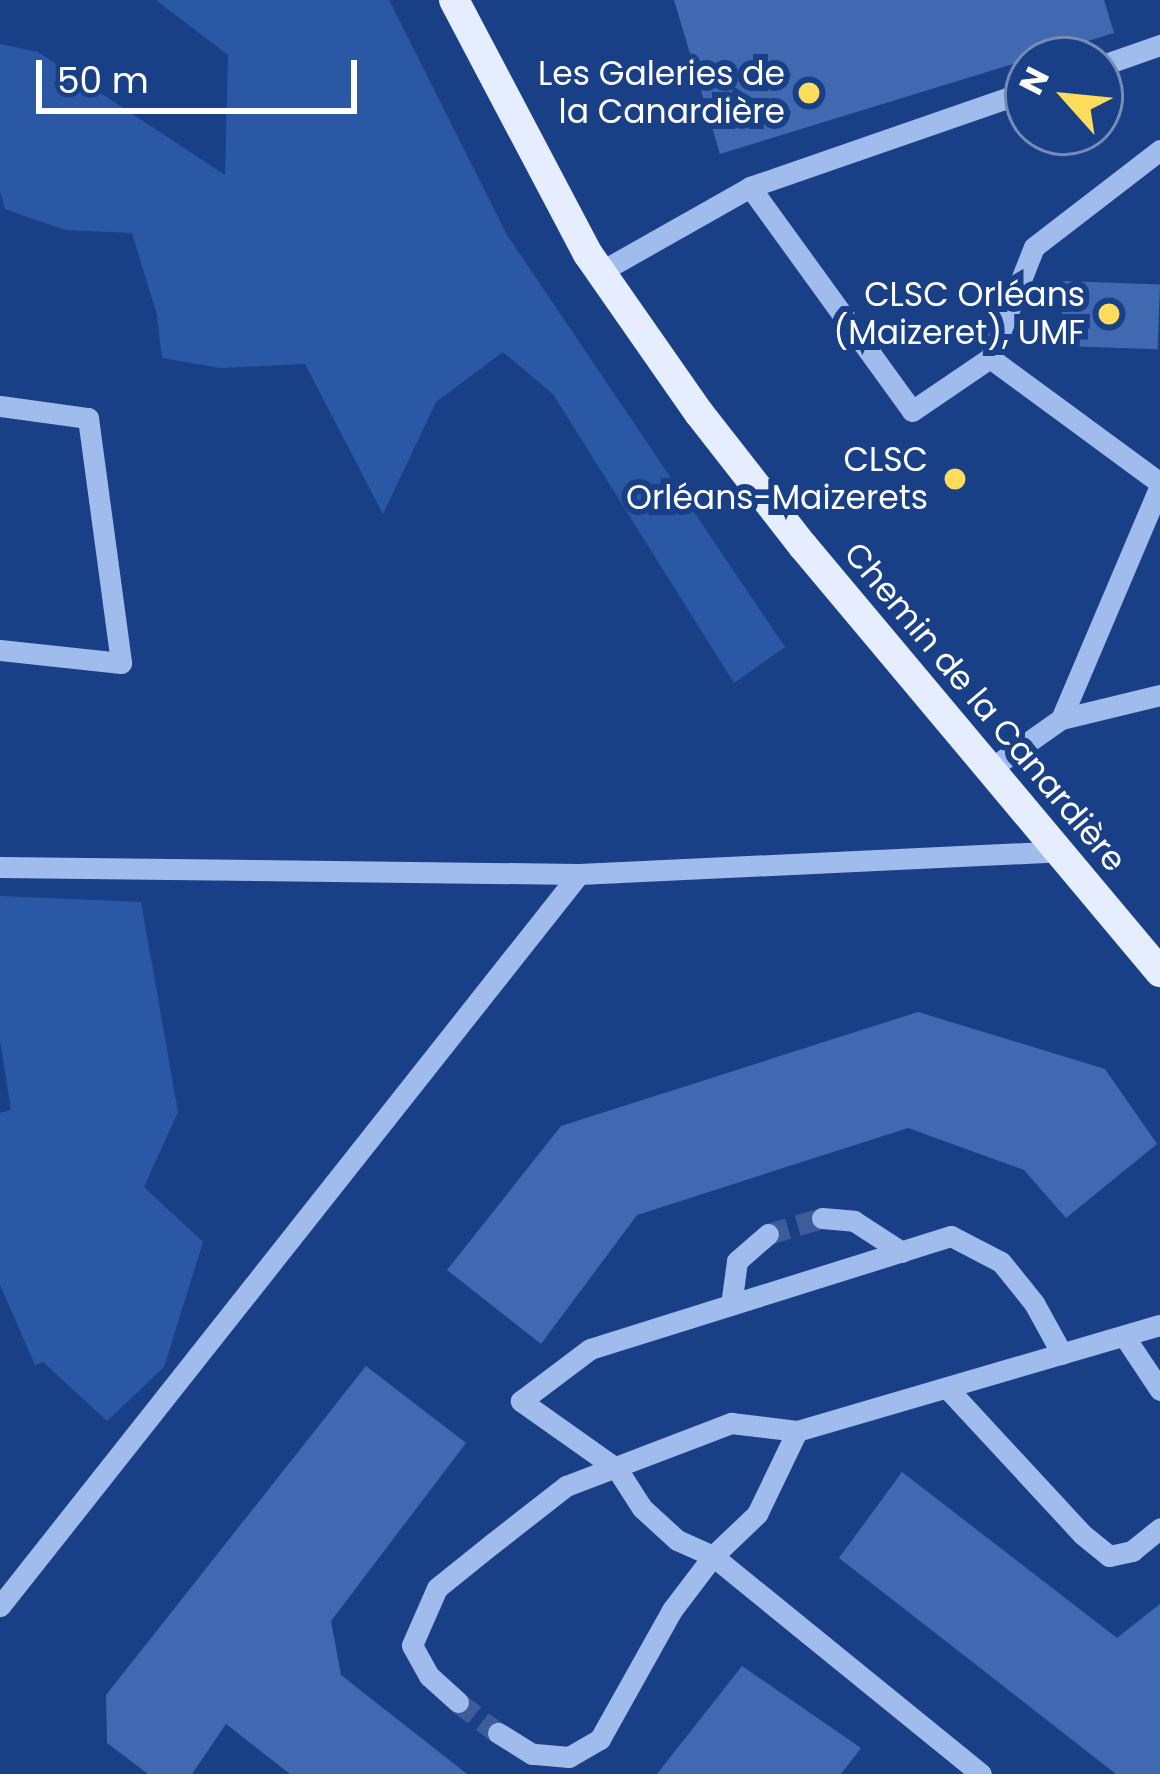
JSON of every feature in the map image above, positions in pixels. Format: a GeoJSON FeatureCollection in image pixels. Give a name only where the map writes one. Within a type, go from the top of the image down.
{"type":"FeatureCollection","features":[{"type":"Feature","properties":{"kind":"main road","name":"Chemin de la Canardière"},"geometry":{"type":"LineString","coordinates":[[454,0],[601,272],[764,496],[1160,971]]}},
{"type":"Feature","properties":{"kind":"lane"},"geometry":{"type":"LineString","coordinates":[[1124,58],[1160,45]]}},
{"type":"Feature","properties":{"kind":"lane"},"geometry":{"type":"LineString","coordinates":[[601,272],[751,187],[1004,99]]}},
{"type":"Feature","properties":{"kind":"lane"},"geometry":{"type":"LineString","coordinates":[[751,187],[913,411],[991,358],[1034,247],[1160,150]]}},
{"type":"Feature","properties":{"kind":"lane"},"geometry":{"type":"LineString","coordinates":[[991,358],[1160,485],[1060,719]]}},
{"type":"Feature","properties":{"kind":"lane"},"geometry":{"type":"LineString","coordinates":[[0,406],[88,418],[121,663],[0,650]]}},
{"type":"Feature","properties":{"kind":"lane"},"geometry":{"type":"LineString","coordinates":[[990,769],[1060,719],[1160,694]]}},
{"type":"Feature","properties":{"kind":"lane"},"geometry":{"type":"LineString","coordinates":[[0,867],[579,874],[1060,851]]}},
{"type":"Feature","properties":{"kind":"lane"},"geometry":{"type":"LineString","coordinates":[[0,1606],[579,874]]}},
{"type":"Feature","properties":{"kind":"lane"},"geometry":{"type":"LineString","coordinates":[[822,1218],[854,1221],[902,1252]]}},
{"type":"Feature","properties":{"kind":"lane"},"geometry":{"type":"LineString","coordinates":[[731,1305],[737,1261],[768,1234]]}},
{"type":"Feature","properties":{"kind":"lane"},"geometry":{"type":"LineString","coordinates":[[970,1770],[713,1556],[677,1540],[642,1508],[617,1469],[521,1401],[590,1349],[951,1236],[1001,1262],[1034,1303],[1062,1354]]}},
{"type":"Feature","properties":{"kind":"lane"},"geometry":{"type":"LineString","coordinates":[[458,1702],[429,1676],[412,1645],[437,1588],[566,1486],[731,1424],[797,1431],[1160,1325]]}},
{"type":"Feature","properties":{"kind":"lane"},"geometry":{"type":"LineString","coordinates":[[1124,1336],[1160,1390]]}},
{"type":"Feature","properties":{"kind":"lane"},"geometry":{"type":"LineString","coordinates":[[947,1388],[1082,1534],[1109,1556],[1132,1551],[1160,1528]]}},
{"type":"Feature","properties":{"kind":"lane"},"geometry":{"type":"LineString","coordinates":[[498,1733],[532,1754],[569,1757],[600,1739],[672,1610],[713,1556],[757,1514],[797,1431]]}},
{"type":"Feature","properties":{"kind":"shaded area"},"geometry":{"type":"Polygon","coordinates":[[[156,0],[389,0],[507,235],[785,647],[734,683],[553,394],[503,352],[436,402],[383,514],[305,364],[221,368],[162,358],[157,315],[132,233],[65,230],[5,209],[0,191],[0,44],[38,52],[225,175],[228,55],[156,0]]]}},
{"type":"Feature","properties":{"kind":"shaded area"},"geometry":{"type":"Polygon","coordinates":[[[0,896],[141,902],[178,1112],[144,1187],[203,1242],[164,1367],[107,1421],[43,1362],[35,1365],[0,1285],[0,1113],[11,1110],[0,1040],[0,896]]]}},
{"type":"Feature","properties":{"kind":"building","name":"Les Galeries de la Canardière"},"geometry":{"type":"Polygon","coordinates":[[[674,0],[1104,0],[1114,33],[1004,36],[1004,67],[720,154],[674,0]]]}},
{"type":"Feature","properties":{"kind":"building","name":"CLSC Orléans (Maizeret), UMF"},"geometry":{"type":"Polygon","coordinates":[[[1063,281],[1160,284],[1158,349],[1061,346],[1063,281]]]}},
{"type":"Feature","properties":{"kind":"building"},"geometry":{"type":"Polygon","coordinates":[[[918,1012],[1105,1069],[1157,1144],[1066,1218],[1024,1170],[908,1128],[637,1215],[541,1344],[447,1270],[561,1126],[918,1012]]]}},
{"type":"Feature","properties":{"kind":"building"},"geometry":{"type":"Polygon","coordinates":[[[366,1366],[466,1443],[331,1621],[341,1675],[467,1774],[290,1774],[226,1724],[192,1774],[148,1774],[107,1743],[106,1695],[366,1366]]]}},
{"type":"Feature","properties":{"kind":"building"},"geometry":{"type":"Polygon","coordinates":[[[902,1472],[1117,1638],[1160,1604],[1160,1774],[1116,1774],[839,1558],[902,1472]]]}},
{"type":"Feature","properties":{"kind":"building"},"geometry":{"type":"Polygon","coordinates":[[[742,1666],[861,1748],[841,1774],[657,1774],[742,1666]]]}},
{"type":"Feature","properties":{"kind":"tunnel"},"geometry":{"type":"LineString","coordinates":[[768,1234],[822,1218]]}},
{"type":"Feature","properties":{"kind":"tunnel"},"geometry":{"type":"LineString","coordinates":[[458,1702],[498,1733]]}},
{"type":"Feature","properties":{"kind":"place","name":"Les Galeries de la Canardière"},"geometry":{"type":"Point","coordinates":[809,93]}},
{"type":"Feature","properties":{"kind":"place","name":"CLSC Orléans (Maizeret), UMF"},"geometry":{"type":"Point","coordinates":[1109,314]}},
{"type":"Feature","properties":{"kind":"place","name":"CLSC Orléans-Maizerets"},"geometry":{"type":"Point","coordinates":[955,479]}}]}
